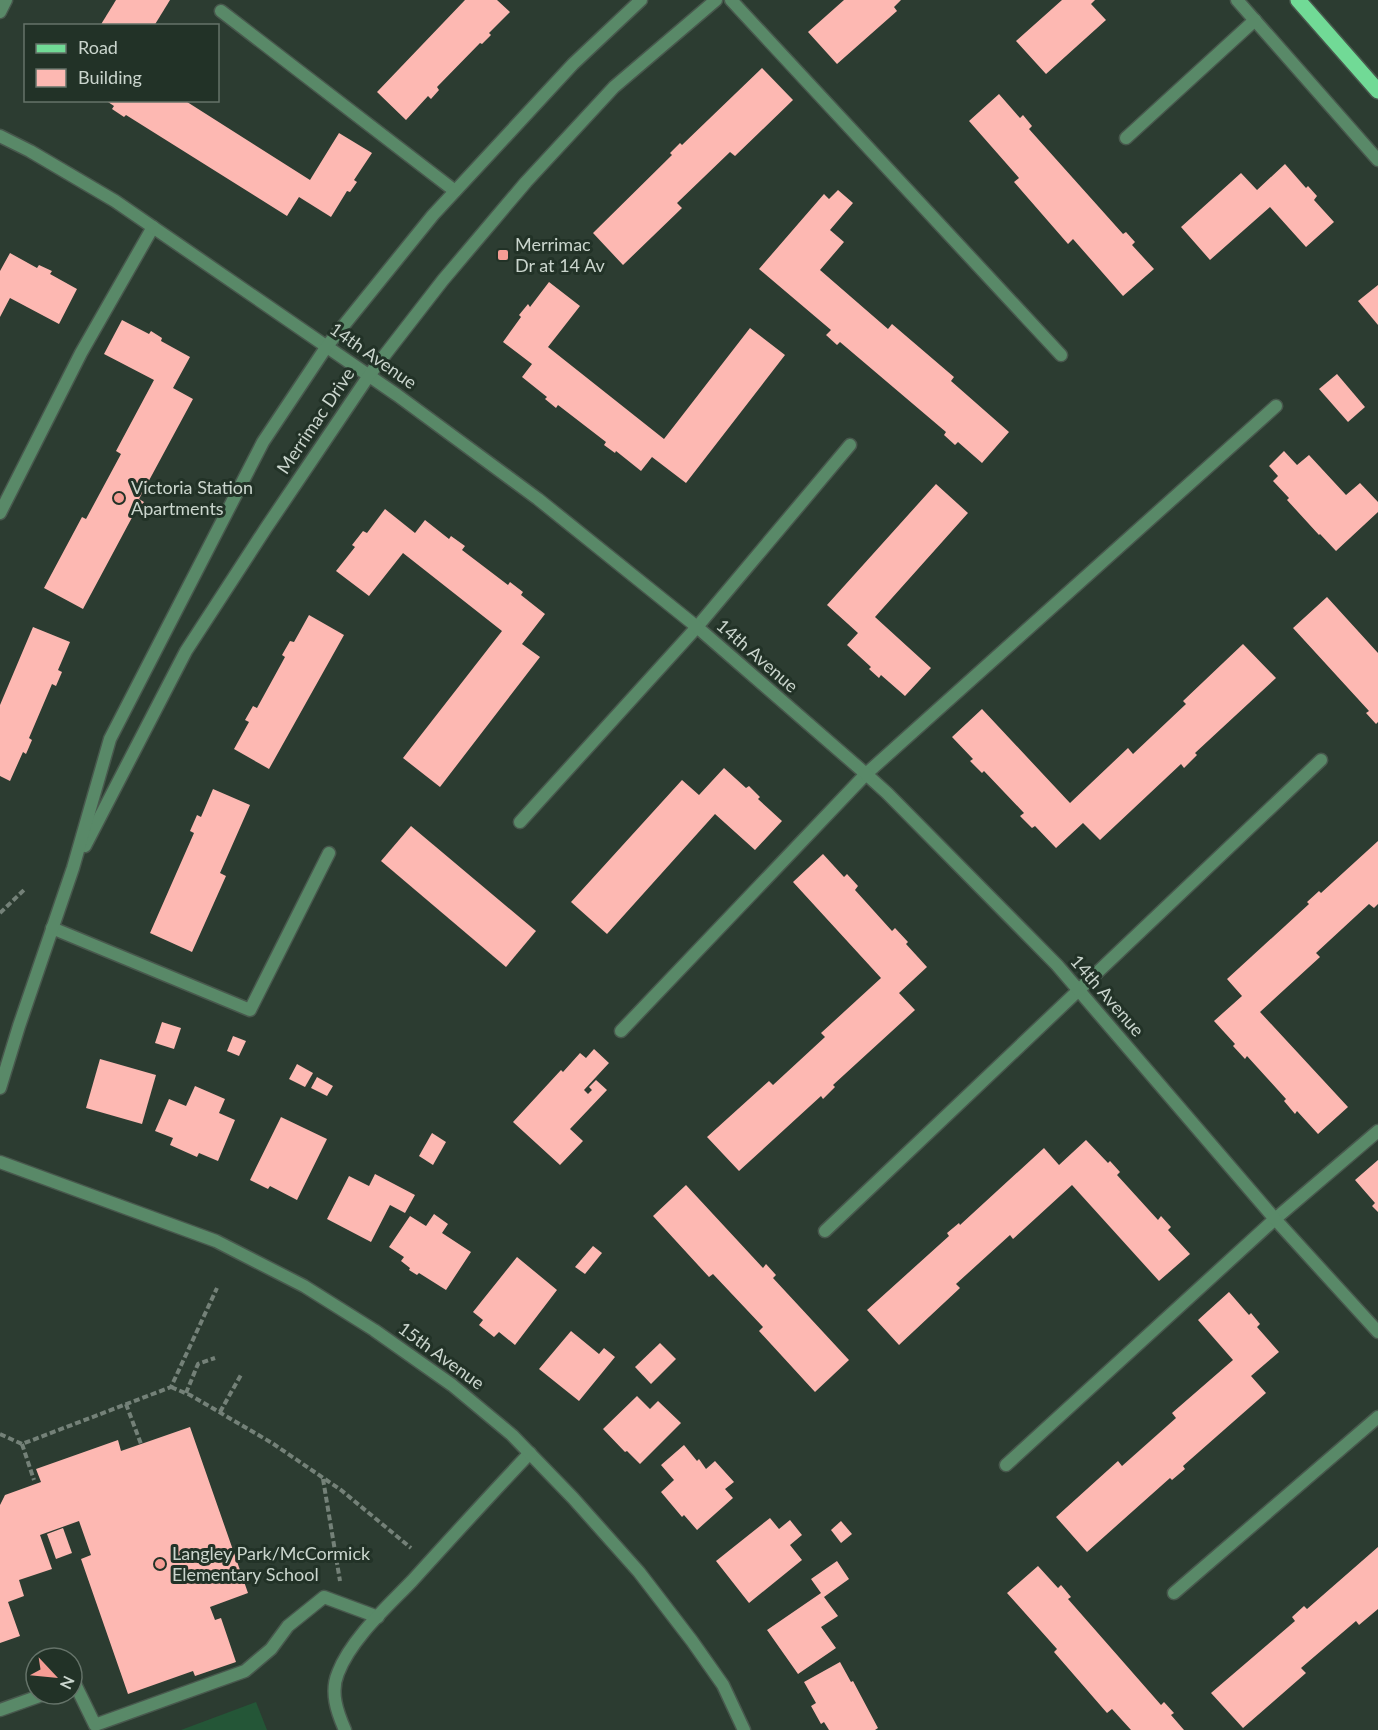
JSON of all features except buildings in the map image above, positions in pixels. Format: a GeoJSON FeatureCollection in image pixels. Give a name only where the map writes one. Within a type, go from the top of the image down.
{"type":"FeatureCollection","features":[{"type":"Feature","properties":{"kind":"main road"},"geometry":{"type":"LineString","coordinates":[[1298,0],[1378,91]]}},
{"type":"Feature","properties":{"kind":"street"},"geometry":{"type":"LineString","coordinates":[[0,12],[6,0]]}},
{"type":"Feature","properties":{"kind":"street","name":"Merrimac Drive"},"geometry":{"type":"LineString","coordinates":[[0,1088],[73,868],[110,739],[263,442],[327,346],[433,215],[573,64],[641,0]]}},
{"type":"Feature","properties":{"kind":"street","name":"Merrimac Drive"},"geometry":{"type":"LineString","coordinates":[[73,868],[186,651],[370,374],[443,280],[526,182],[614,87],[716,0]]}},
{"type":"Feature","properties":{"kind":"street"},"geometry":{"type":"LineString","coordinates":[[731,0],[1061,355]]}},
{"type":"Feature","properties":{"kind":"street"},"geometry":{"type":"LineString","coordinates":[[1237,0],[1378,160]]}},
{"type":"Feature","properties":{"kind":"street"},"geometry":{"type":"LineString","coordinates":[[221,11],[455,191]]}},
{"type":"Feature","properties":{"kind":"street"},"geometry":{"type":"LineString","coordinates":[[1126,138],[1255,20]]}},
{"type":"Feature","properties":{"kind":"street","name":"14th Avenue"},"geometry":{"type":"LineString","coordinates":[[0,136],[115,201],[370,374],[538,499],[697,627],[866,774],[1057,965],[1275,1219],[1378,1332]]}},
{"type":"Feature","properties":{"kind":"street"},"geometry":{"type":"LineString","coordinates":[[0,513],[81,353],[153,227]]}},
{"type":"Feature","properties":{"kind":"street"},"geometry":{"type":"LineString","coordinates":[[621,1031],[866,774],[1276,406]]}},
{"type":"Feature","properties":{"kind":"street"},"geometry":{"type":"LineString","coordinates":[[520,822],[697,627],[850,445]]}},
{"type":"Feature","properties":{"kind":"street"},"geometry":{"type":"LineString","coordinates":[[825,1231],[1321,760]]}},
{"type":"Feature","properties":{"kind":"street"},"geometry":{"type":"LineString","coordinates":[[52,928],[250,1010],[329,853]]}},
{"type":"Feature","properties":{"kind":"street"},"geometry":{"type":"LineString","coordinates":[[1006,1465],[1275,1219],[1378,1131]]}},
{"type":"Feature","properties":{"kind":"street","name":"15th Avenue"},"geometry":{"type":"LineString","coordinates":[[0,1162],[216,1241],[304,1286],[374,1330],[452,1385],[512,1434],[639,1572],[723,1685],[744,1730]]}},
{"type":"Feature","properties":{"kind":"street"},"geometry":{"type":"LineString","coordinates":[[1174,1593],[1378,1417]]}},
{"type":"Feature","properties":{"kind":"street"},"geometry":{"type":"LineString","coordinates":[[345,1730],[333,1689],[346,1656],[378,1617],[530,1453]]}},
{"type":"Feature","properties":{"kind":"street"},"geometry":{"type":"LineString","coordinates":[[84,1702],[95,1725],[245,1671],[271,1649],[288,1626],[324,1597],[378,1617]]}},
{"type":"Feature","properties":{"kind":"street"},"geometry":{"type":"LineString","coordinates":[[0,1710],[24,1701]]}},
{"type":"Feature","properties":{"kind":"path"},"geometry":{"type":"LineString","coordinates":[[0,913],[24,890]]}},
{"type":"Feature","properties":{"kind":"path"},"geometry":{"type":"LineString","coordinates":[[171,1388],[217,1288]]}},
{"type":"Feature","properties":{"kind":"path"},"geometry":{"type":"LineString","coordinates":[[186,1393],[198,1364],[215,1358]]}},
{"type":"Feature","properties":{"kind":"path"},"geometry":{"type":"LineString","coordinates":[[220,1412],[242,1373]]}},
{"type":"Feature","properties":{"kind":"path"},"geometry":{"type":"LineString","coordinates":[[0,1434],[22,1444],[171,1388],[186,1393],[272,1443],[341,1490],[429,1562]]}},
{"type":"Feature","properties":{"kind":"path"},"geometry":{"type":"LineString","coordinates":[[126,1404],[141,1444]]}},
{"type":"Feature","properties":{"kind":"path"},"geometry":{"type":"LineString","coordinates":[[22,1444],[34,1480]]}},
{"type":"Feature","properties":{"kind":"path"},"geometry":{"type":"LineString","coordinates":[[323,1478],[344,1605]]}},
{"type":"Feature","properties":{"kind":"green space"},"geometry":{"type":"Polygon","coordinates":[[[256,1702],[267,1730],[181,1730],[256,1702]]]}},
{"type":"Feature","properties":{"kind":"place","name":"Merrimac Dr at 14 Av"},"geometry":{"type":"Point","coordinates":[503,255]}},
{"type":"Feature","properties":{"kind":"place","name":"Victoria Station Apartments"},"geometry":{"type":"Point","coordinates":[119,498]}},
{"type":"Feature","properties":{"kind":"place","name":"Langley Park/McCormick Elementary School"},"geometry":{"type":"Point","coordinates":[160,1564]}}]}
